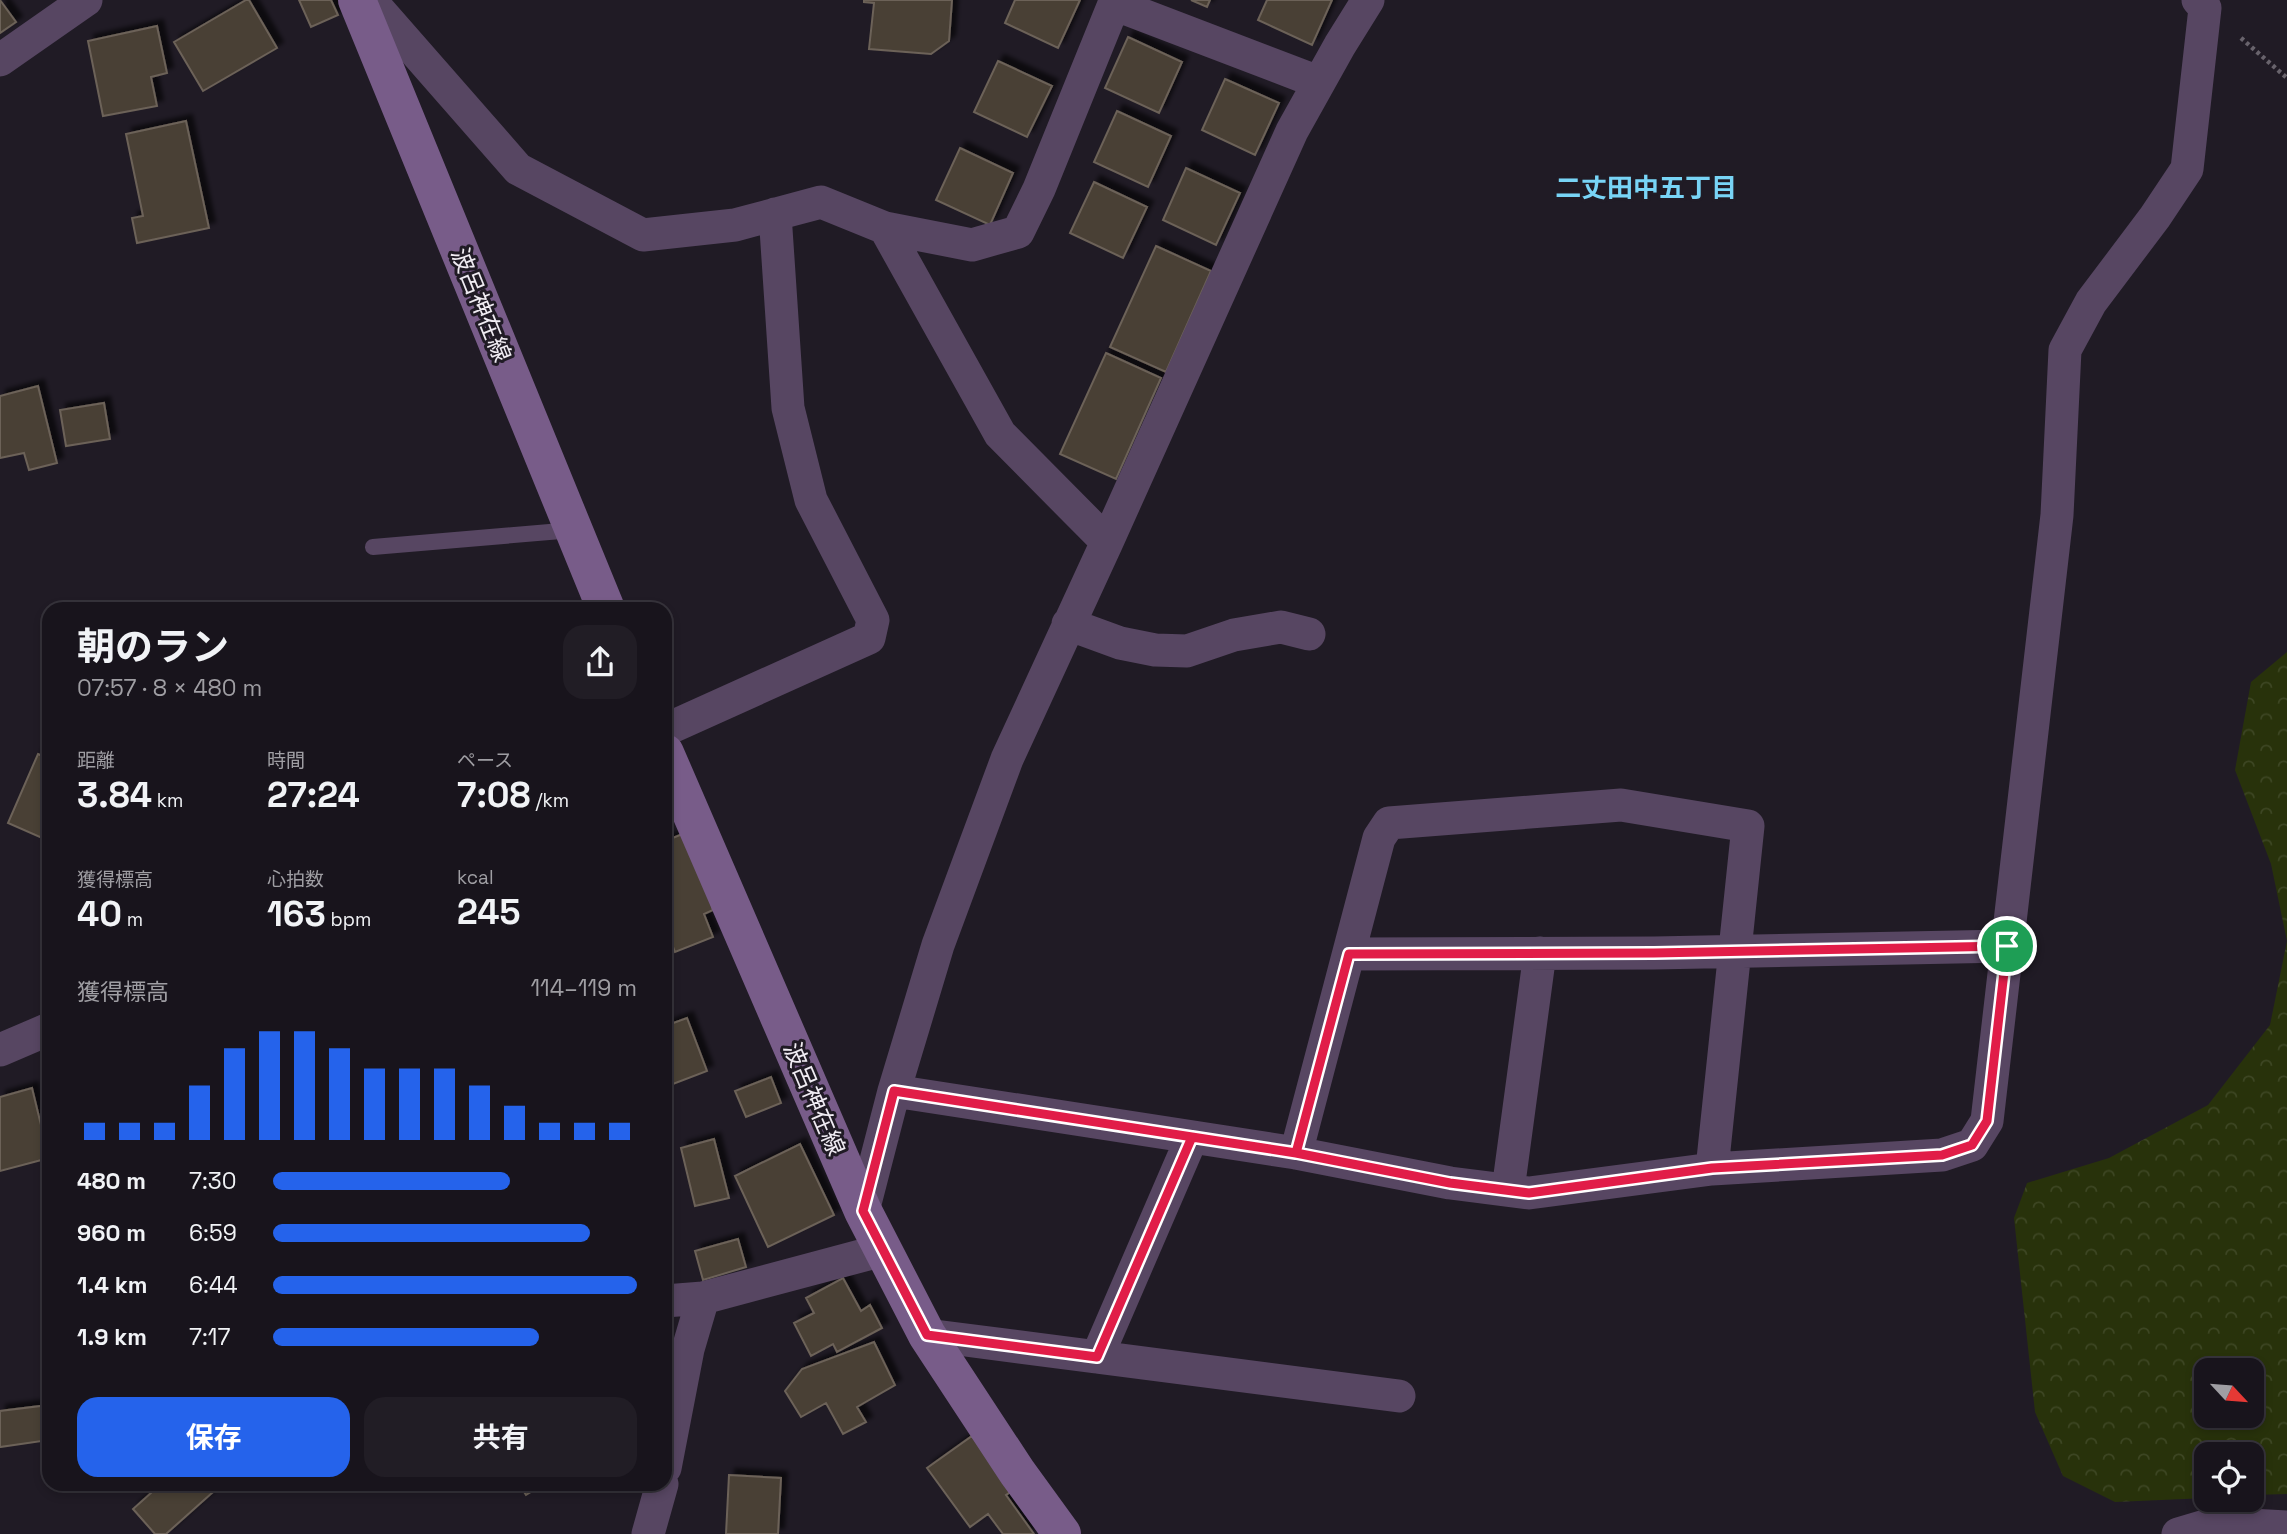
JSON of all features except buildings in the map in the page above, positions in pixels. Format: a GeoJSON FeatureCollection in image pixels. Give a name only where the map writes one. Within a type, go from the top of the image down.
{"type":"FeatureCollection","features":[{"type":"Feature","properties":{"kind":"main road","name":"波呂神在線"},"geometry":{"type":"LineString","coordinates":[[357,0],[603,602]]}},
{"type":"Feature","properties":{"kind":"main road","name":"波呂神在線"},"geometry":{"type":"LineString","coordinates":[[672,769],[863,1211],[927,1335],[1017,1472],[1062,1534]]}},
{"type":"Feature","properties":{"kind":"street"},"geometry":{"type":"LineString","coordinates":[[0,60],[86,0]]}},
{"type":"Feature","properties":{"kind":"street"},"geometry":{"type":"LineString","coordinates":[[370,0],[519,169],[643,235],[735,225],[821,202],[885,228],[972,245],[1018,232],[1039,189],[1114,4],[1318,82]]}},
{"type":"Feature","properties":{"kind":"street"},"geometry":{"type":"LineString","coordinates":[[863,1211],[894,1091],[938,945],[1007,758],[1292,131],[1368,0]]}},
{"type":"Feature","properties":{"kind":"street"},"geometry":{"type":"LineString","coordinates":[[894,1091],[1296,1153],[1450,1183],[1529,1193],[1712,1168],[1942,1155],[1972,1145],[1987,1121],[2057,515],[2065,350],[2091,302],[2155,218],[2187,169],[2202,4]]}},
{"type":"Feature","properties":{"kind":"street"},"geometry":{"type":"LineString","coordinates":[[672,727],[869,638],[873,620],[811,500],[788,408],[775,214]]}},
{"type":"Feature","properties":{"kind":"street"},"geometry":{"type":"LineString","coordinates":[[885,228],[1000,434],[1107,542]]}},
{"type":"Feature","properties":{"kind":"street"},"geometry":{"type":"LineString","coordinates":[[1068,624],[1121,643],[1155,650],[1186,651],[1234,635],[1281,627],[1308,634]]}},
{"type":"Feature","properties":{"kind":"street"},"geometry":{"type":"LineString","coordinates":[[1296,1153],[1379,838],[1390,823],[1620,805],[1748,826],[1712,1168]]}},
{"type":"Feature","properties":{"kind":"street"},"geometry":{"type":"LineString","coordinates":[[1349,954],[1540,954],[2007,946]]}},
{"type":"Feature","properties":{"kind":"street"},"geometry":{"type":"LineString","coordinates":[[1508,1190],[1540,954]]}},
{"type":"Feature","properties":{"kind":"street"},"geometry":{"type":"LineString","coordinates":[[0,1050],[42,1032]]}},
{"type":"Feature","properties":{"kind":"street"},"geometry":{"type":"LineString","coordinates":[[1097,1357],[1192,1137]]}},
{"type":"Feature","properties":{"kind":"street"},"geometry":{"type":"LineString","coordinates":[[672,1300],[703,1298],[883,1250]]}},
{"type":"Feature","properties":{"kind":"street"},"geometry":{"type":"LineString","coordinates":[[672,1432],[688,1349],[703,1298]]}},
{"type":"Feature","properties":{"kind":"street"},"geometry":{"type":"LineString","coordinates":[[927,1335],[1399,1396]]}},
{"type":"Feature","properties":{"kind":"street"},"geometry":{"type":"LineString","coordinates":[[648,1534],[660,1491]]}},
{"type":"Feature","properties":{"kind":"street"},"geometry":{"type":"LineString","coordinates":[[2178,1534],[2215,1523],[2287,1527]]}},
{"type":"Feature","properties":{"kind":"lane"},"geometry":{"type":"LineString","coordinates":[[373,547],[573,530]]}},
{"type":"Feature","properties":{"kind":"path"},"geometry":{"type":"LineString","coordinates":[[2202,4],[2287,78]]}},
{"type":"Feature","properties":{"kind":"green space"},"geometry":{"type":"Polygon","coordinates":[[[2287,652],[2287,941],[2271,864],[2235,770],[2251,682],[2287,652]]]}},
{"type":"Feature","properties":{"kind":"green space"},"geometry":{"type":"Polygon","coordinates":[[[2287,941],[2287,1494],[2264,1495],[2264,1442],[2194,1442],[2194,1499],[2115,1502],[2063,1476],[2035,1412],[2014,1218],[2027,1183],[2109,1158],[2208,1105],[2270,1025],[2287,941]]]}},
{"type":"Feature","properties":{"kind":"district","name":"二丈田中五丁目"},"geometry":{"type":"Point","coordinates":[1646,188]}},
{"type":"Feature","properties":{"kind":"route"},"geometry":{"type":"LineString","coordinates":[[2007,946],[1654,953],[1349,954],[1296,1153],[894,1091],[863,1211],[927,1335],[1097,1357],[1192,1137],[1296,1153],[1450,1183],[1529,1193],[1712,1168],[1942,1155],[1972,1145],[1987,1121],[2007,946]]}}]}
